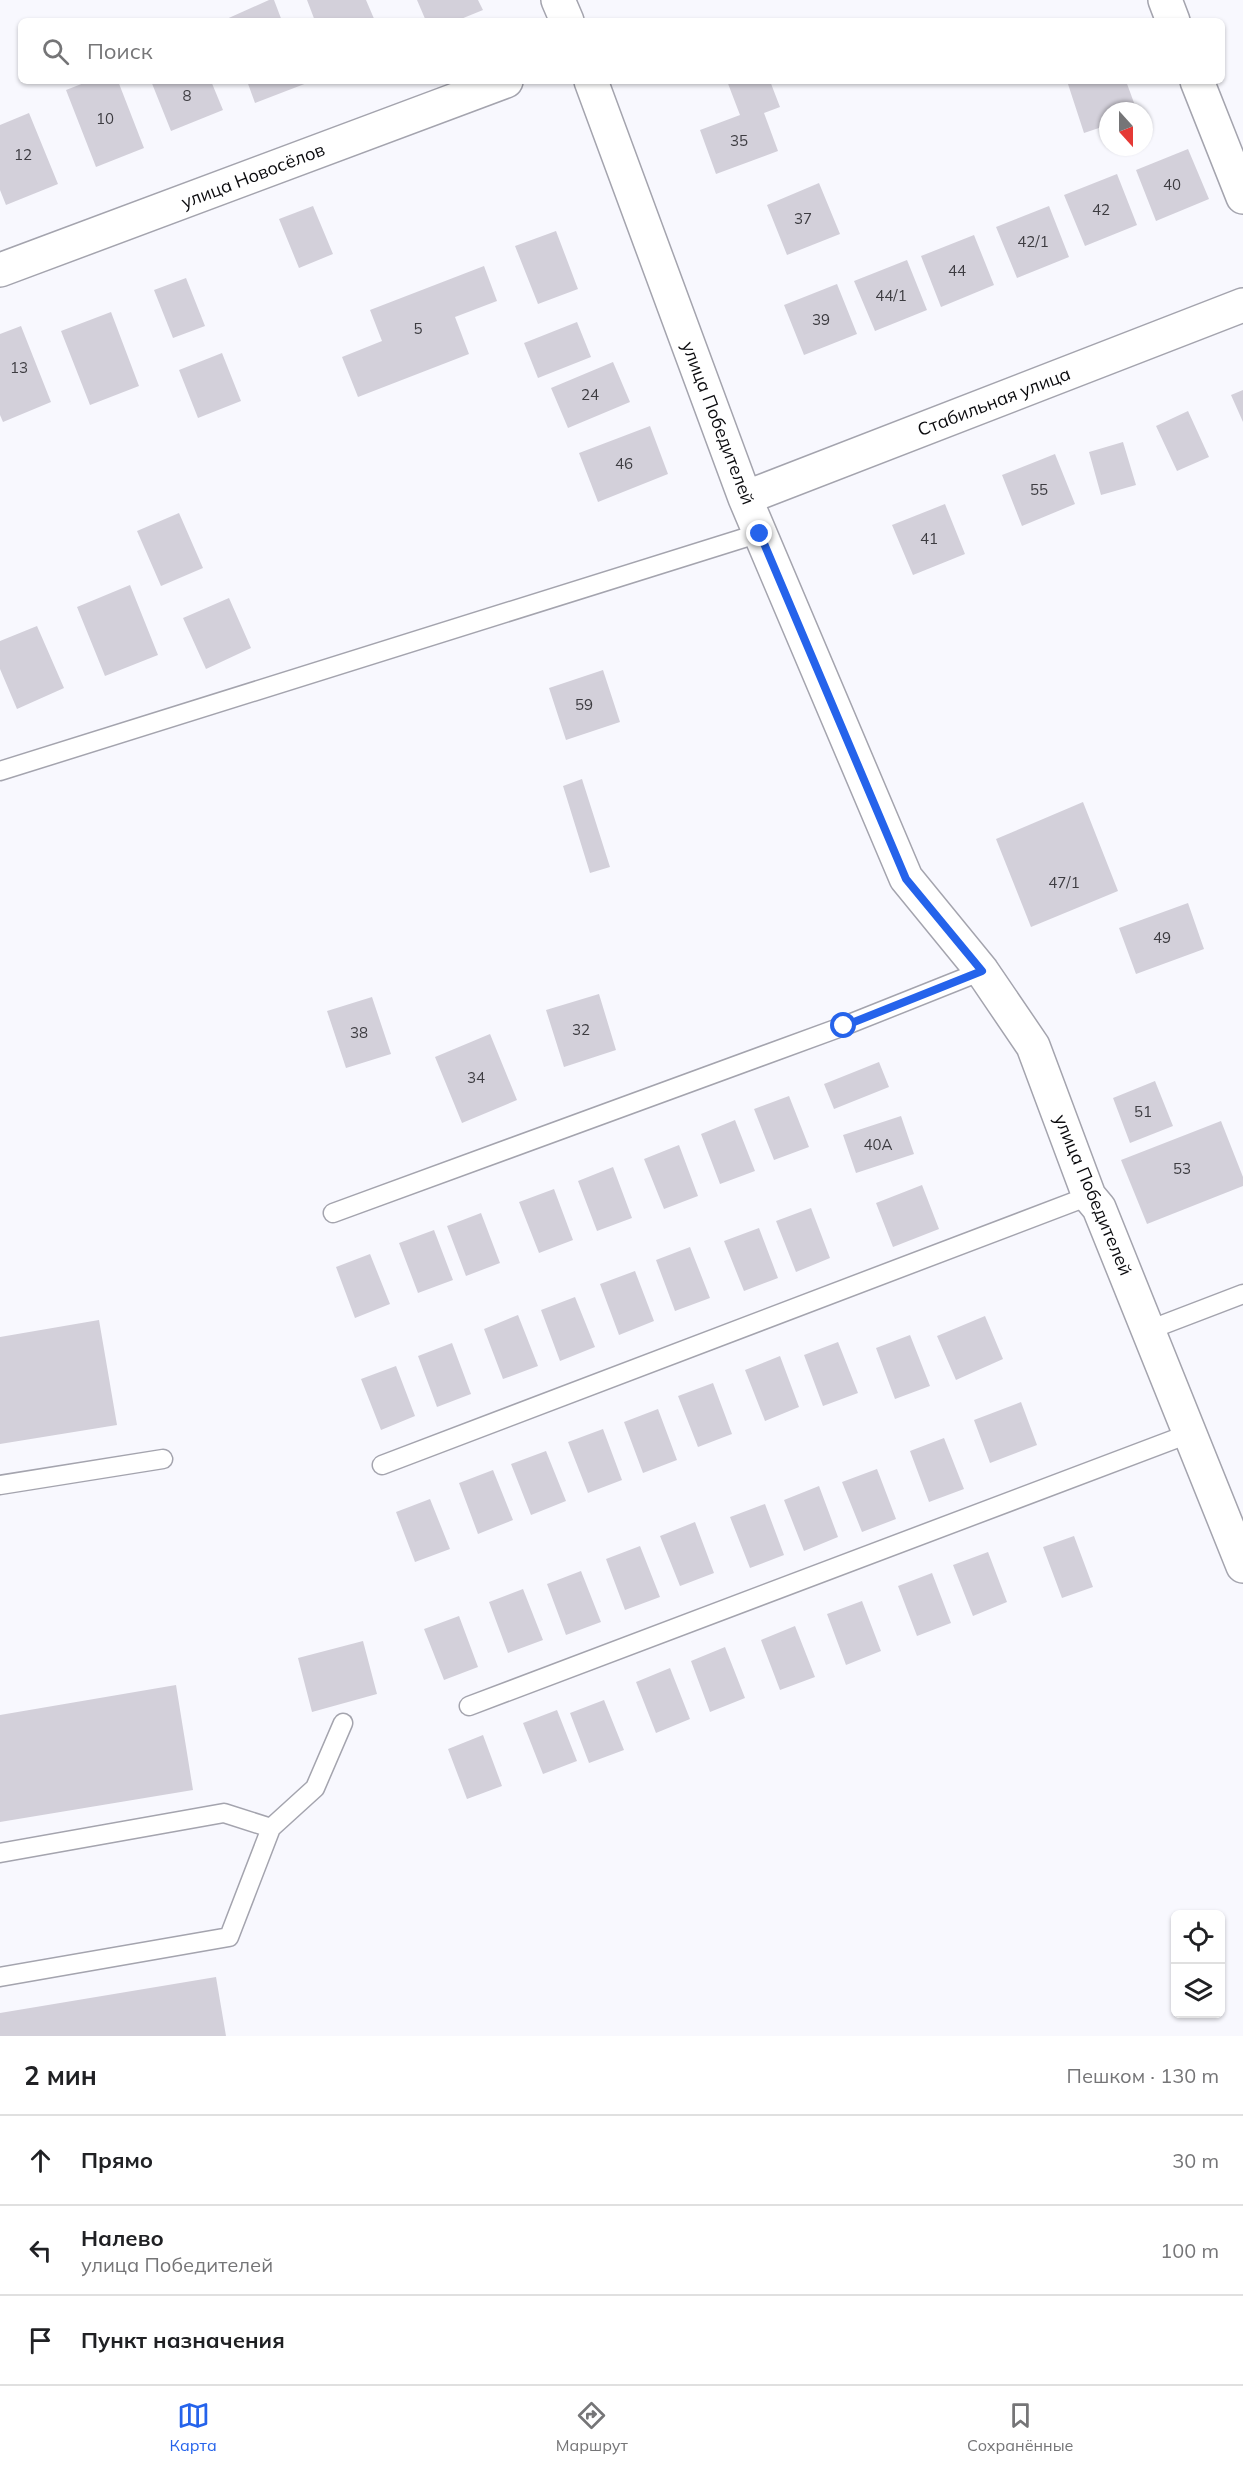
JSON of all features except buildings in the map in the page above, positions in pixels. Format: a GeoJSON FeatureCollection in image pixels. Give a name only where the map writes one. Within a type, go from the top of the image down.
{"type":"FeatureCollection","features":[{"type":"Feature","properties":{"kind":"street"},"geometry":{"type":"LineString","coordinates":[[558,0],[566,18]]}},
{"type":"Feature","properties":{"kind":"street"},"geometry":{"type":"LineString","coordinates":[[1165,0],[1172,18]]}},
{"type":"Feature","properties":{"kind":"street","name":"улица Новосёлов"},"geometry":{"type":"LineString","coordinates":[[0,270],[498,84]]}},
{"type":"Feature","properties":{"kind":"street","name":"улица Победителей"},"geometry":{"type":"LineString","coordinates":[[592,84],[745,498],[906,879],[982,971],[1033,1046],[1089,1196],[1099,1208],[1243,1566]]}},
{"type":"Feature","properties":{"kind":"street"},"geometry":{"type":"LineString","coordinates":[[1198,84],[1243,197]]}},
{"type":"Feature","properties":{"kind":"street","name":"Стабильная улица"},"geometry":{"type":"LineString","coordinates":[[745,498],[1243,305]]}},
{"type":"Feature","properties":{"kind":"lane"},"geometry":{"type":"LineString","coordinates":[[0,771],[760,534]]}},
{"type":"Feature","properties":{"kind":"lane"},"geometry":{"type":"LineString","coordinates":[[333,1213],[844,1026],[982,971]]}},
{"type":"Feature","properties":{"kind":"lane"},"geometry":{"type":"LineString","coordinates":[[382,1465],[1089,1196]]}},
{"type":"Feature","properties":{"kind":"lane"},"geometry":{"type":"LineString","coordinates":[[1149,1330],[1243,1294]]}},
{"type":"Feature","properties":{"kind":"lane"},"geometry":{"type":"LineString","coordinates":[[469,1706],[1191,1433]]}},
{"type":"Feature","properties":{"kind":"lane"},"geometry":{"type":"LineString","coordinates":[[0,1485],[163,1459]]}},
{"type":"Feature","properties":{"kind":"lane"},"geometry":{"type":"LineString","coordinates":[[0,1977],[229,1937],[271,1828],[315,1788],[343,1723]]}},
{"type":"Feature","properties":{"kind":"lane"},"geometry":{"type":"LineString","coordinates":[[0,1853],[224,1813],[271,1828]]}},
{"type":"Feature","properties":{"kind":"route"},"geometry":{"type":"LineString","coordinates":[[760,534],[906,879],[982,971],[844,1026]]}}]}
